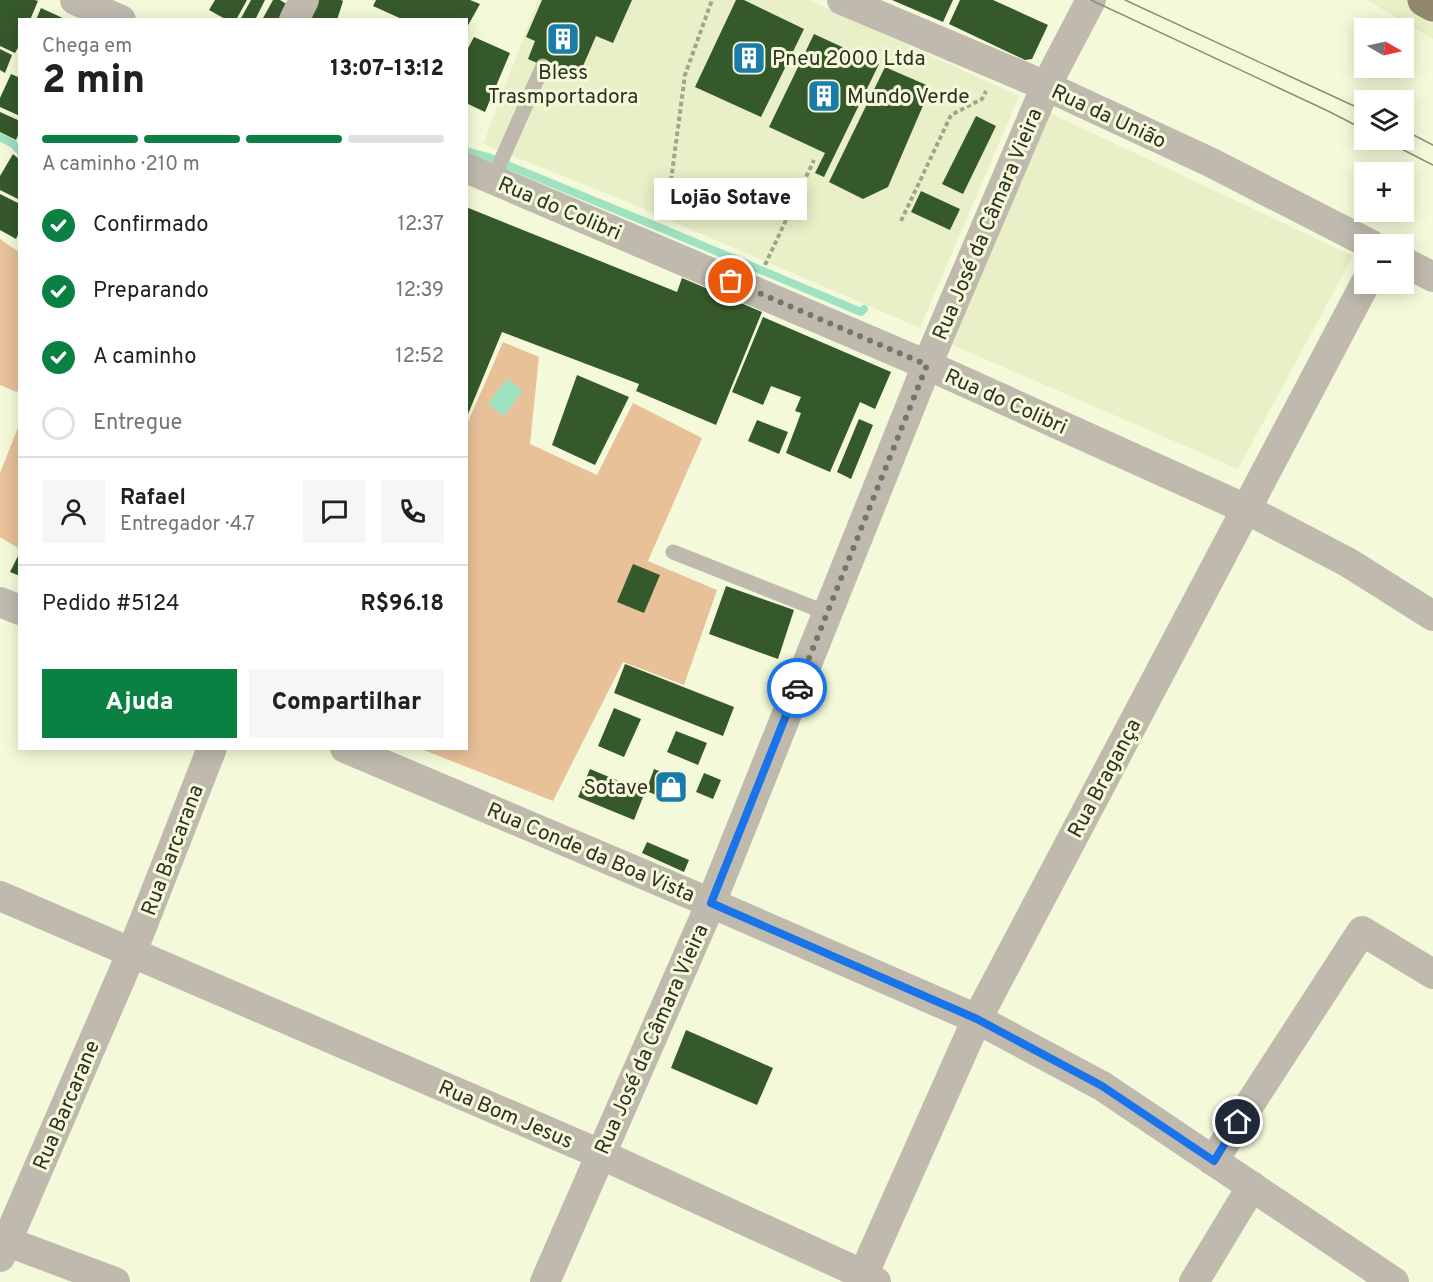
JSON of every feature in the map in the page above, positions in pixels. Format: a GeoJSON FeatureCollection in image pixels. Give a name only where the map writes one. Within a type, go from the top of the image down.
{"type":"FeatureCollection","features":[{"type":"Feature","properties":{"kind":"main road"},"geometry":{"type":"LineString","coordinates":[[1424,0],[1433,5]]}},
{"type":"Feature","properties":{"kind":"street"},"geometry":{"type":"LineString","coordinates":[[295,18],[304,0]]}},
{"type":"Feature","properties":{"kind":"street","name":"Rua da União"},"geometry":{"type":"LineString","coordinates":[[842,0],[1046,86],[1210,162],[1354,236]]}},
{"type":"Feature","properties":{"kind":"street","name":"Rua José da Câmara Vieira"},"geometry":{"type":"LineString","coordinates":[[545,1282],[711,903],[927,365],[1046,86],[1091,0]]}},
{"type":"Feature","properties":{"kind":"street","name":"Rua do Colibri"},"geometry":{"type":"LineString","coordinates":[[480,173],[927,365],[1246,509],[1349,563],[1433,616]]}},
{"type":"Feature","properties":{"kind":"street"},"geometry":{"type":"LineString","coordinates":[[1414,267],[1433,277]]}},
{"type":"Feature","properties":{"kind":"street","name":"Rua Bragança"},"geometry":{"type":"LineString","coordinates":[[867,1280],[977,1019],[1360,294]]}},
{"type":"Feature","properties":{"kind":"street"},"geometry":{"type":"LineString","coordinates":[[0,602],[18,609]]}},
{"type":"Feature","properties":{"kind":"street","name":"Rua Barcarana"},"geometry":{"type":"LineString","coordinates":[[132,952],[211,750]]}},
{"type":"Feature","properties":{"kind":"street","name":"Rua Conde da Boa Vista"},"geometry":{"type":"LineString","coordinates":[[350,750],[977,1019],[1102,1086],[1394,1282]]}},
{"type":"Feature","properties":{"kind":"street","name":"Rua Bom Jesus"},"geometry":{"type":"LineString","coordinates":[[0,896],[600,1155],[867,1280]]}},
{"type":"Feature","properties":{"kind":"street"},"geometry":{"type":"LineString","coordinates":[[1214,1161],[1362,931],[1433,974]]}},
{"type":"Feature","properties":{"kind":"street","name":"Rua Barcarane"},"geometry":{"type":"LineString","coordinates":[[2,1246],[132,952]]}},
{"type":"Feature","properties":{"kind":"street"},"geometry":{"type":"LineString","coordinates":[[1194,1282],[1252,1186]]}},
{"type":"Feature","properties":{"kind":"street"},"geometry":{"type":"LineString","coordinates":[[2,1246],[115,1282]]}},
{"type":"Feature","properties":{"kind":"lane"},"geometry":{"type":"LineString","coordinates":[[480,173],[543,66]]}},
{"type":"Feature","properties":{"kind":"lane"},"geometry":{"type":"LineString","coordinates":[[673,552],[827,613]]}},
{"type":"Feature","properties":{"kind":"path"},"geometry":{"type":"LineString","coordinates":[[670,189],[685,75],[712,0]]}},
{"type":"Feature","properties":{"kind":"path"},"geometry":{"type":"LineString","coordinates":[[901,221],[951,115],[982,99],[998,66]]}},
{"type":"Feature","properties":{"kind":"path"},"geometry":{"type":"LineString","coordinates":[[753,291],[814,160]]}},
{"type":"Feature","properties":{"kind":"shaded area"},"geometry":{"type":"Polygon","coordinates":[[[538,0],[809,0],[1019,96],[920,328],[620,199],[483,144],[538,0]]]}},
{"type":"Feature","properties":{"kind":"shaded area"},"geometry":{"type":"Polygon","coordinates":[[[1367,0],[1433,0],[1433,39],[1414,28],[1414,18],[1397,18],[1367,0]]]}},
{"type":"Feature","properties":{"kind":"shaded area"},"geometry":{"type":"Polygon","coordinates":[[[1050,113],[1353,256],[1238,469],[948,343],[1050,113]]]}},
{"type":"Feature","properties":{"kind":"shaded area"},"geometry":{"type":"Polygon","coordinates":[[[0,239],[18,251],[18,390],[17,392],[0,385],[0,239]]]}},
{"type":"Feature","properties":{"kind":"shaded area"},"geometry":{"type":"Polygon","coordinates":[[[503,342],[539,357],[530,444],[597,475],[633,403],[702,438],[648,561],[717,590],[684,685],[623,662],[553,801],[424,750],[468,750],[468,422],[503,342]]]}},
{"type":"Feature","properties":{"kind":"shaded area"},"geometry":{"type":"Polygon","coordinates":[[[507,379],[523,391],[504,416],[488,404],[507,379]]]}},
{"type":"Feature","properties":{"kind":"shaded area"},"geometry":{"type":"Polygon","coordinates":[[[18,428],[18,548],[0,537],[0,473],[18,428]]]}},
{"type":"Feature","properties":{"kind":"building"},"geometry":{"type":"Polygon","coordinates":[[[0,0],[38,1],[31,18],[18,18],[18,48],[15,53],[0,46],[0,0]]]}},
{"type":"Feature","properties":{"kind":"building"},"geometry":{"type":"Polygon","coordinates":[[[215,0],[247,0],[237,18],[223,18],[209,10],[215,0]]]}},
{"type":"Feature","properties":{"kind":"building"},"geometry":{"type":"Polygon","coordinates":[[[251,0],[265,0],[256,18],[241,18],[251,0]]]}},
{"type":"Feature","properties":{"kind":"building"},"geometry":{"type":"Polygon","coordinates":[[[273,0],[280,0],[288,5],[281,18],[263,18],[273,0]]]}},
{"type":"Feature","properties":{"kind":"building"},"geometry":{"type":"Polygon","coordinates":[[[308,0],[343,1],[338,18],[303,18],[308,0]]]}},
{"type":"Feature","properties":{"kind":"building"},"geometry":{"type":"Polygon","coordinates":[[[376,0],[470,0],[480,4],[468,25],[468,18],[400,18],[373,6],[376,0]]]}},
{"type":"Feature","properties":{"kind":"building","name":"Bless Trasmportadora"},"geometry":{"type":"Polygon","coordinates":[[[542,0],[632,0],[613,43],[596,36],[577,80],[528,59],[535,41],[526,37],[542,0]]]}},
{"type":"Feature","properties":{"kind":"building","name":"Pneu 2000 Ltda"},"geometry":{"type":"Polygon","coordinates":[[[736,0],[744,0],[804,29],[761,117],[695,87],[736,0]]]}},
{"type":"Feature","properties":{"kind":"building"},"geometry":{"type":"Polygon","coordinates":[[[892,0],[953,0],[943,22],[892,0]]]}},
{"type":"Feature","properties":{"kind":"building"},"geometry":{"type":"Polygon","coordinates":[[[960,0],[993,0],[1048,25],[1032,59],[1025,60],[949,24],[960,0]]]}},
{"type":"Feature","properties":{"kind":"building"},"geometry":{"type":"Polygon","coordinates":[[[41,8],[63,18],[37,18],[41,8]]]}},
{"type":"Feature","properties":{"kind":"building","name":"Mundo Verde"},"geometry":{"type":"Polygon","coordinates":[[[814,34],[879,64],[824,177],[815,173],[825,153],[769,127],[814,34]]]}},
{"type":"Feature","properties":{"kind":"building"},"geometry":{"type":"Polygon","coordinates":[[[474,37],[510,53],[485,112],[468,104],[468,48],[474,37]]]}},
{"type":"Feature","properties":{"kind":"building"},"geometry":{"type":"Polygon","coordinates":[[[0,49],[12,55],[5,73],[0,70],[0,49]]]}},
{"type":"Feature","properties":{"kind":"building"},"geometry":{"type":"Polygon","coordinates":[[[885,67],[931,87],[888,187],[863,199],[829,182],[885,67]]]}},
{"type":"Feature","properties":{"kind":"building"},"geometry":{"type":"Polygon","coordinates":[[[11,74],[18,77],[18,115],[0,107],[0,98],[11,74]]]}},
{"type":"Feature","properties":{"kind":"building"},"geometry":{"type":"Polygon","coordinates":[[[0,112],[18,120],[16,140],[0,132],[0,112]]]}},
{"type":"Feature","properties":{"kind":"building"},"geometry":{"type":"Polygon","coordinates":[[[976,116],[996,126],[963,194],[942,184],[976,116]]]}},
{"type":"Feature","properties":{"kind":"building"},"geometry":{"type":"Polygon","coordinates":[[[13,154],[18,158],[18,199],[0,190],[0,176],[13,154]]]}},
{"type":"Feature","properties":{"kind":"building"},"geometry":{"type":"Polygon","coordinates":[[[921,191],[960,209],[950,230],[911,212],[921,191]]]}},
{"type":"Feature","properties":{"kind":"building"},"geometry":{"type":"Polygon","coordinates":[[[0,194],[18,203],[18,234],[16,239],[0,230],[0,194]]]}},
{"type":"Feature","properties":{"kind":"building"},"geometry":{"type":"Polygon","coordinates":[[[468,208],[677,292],[682,278],[762,312],[716,425],[636,391],[639,384],[502,332],[468,414],[468,208]]]}},
{"type":"Feature","properties":{"kind":"building"},"geometry":{"type":"Polygon","coordinates":[[[763,317],[891,372],[875,409],[860,402],[830,472],[786,453],[801,413],[795,411],[801,397],[771,386],[763,405],[732,392],[763,317]]]}},
{"type":"Feature","properties":{"kind":"building"},"geometry":{"type":"Polygon","coordinates":[[[577,375],[629,397],[595,465],[552,445],[577,375]]]}},
{"type":"Feature","properties":{"kind":"building"},"geometry":{"type":"Polygon","coordinates":[[[859,419],[873,425],[851,479],[837,472],[859,419]]]}},
{"type":"Feature","properties":{"kind":"building"},"geometry":{"type":"Polygon","coordinates":[[[757,420],[788,432],[779,454],[748,441],[757,420]]]}},
{"type":"Feature","properties":{"kind":"building"},"geometry":{"type":"Polygon","coordinates":[[[18,556],[18,575],[10,572],[18,556]]]}},
{"type":"Feature","properties":{"kind":"building"},"geometry":{"type":"Polygon","coordinates":[[[633,564],[660,575],[644,613],[617,602],[633,564]]]}},
{"type":"Feature","properties":{"kind":"building"},"geometry":{"type":"Polygon","coordinates":[[[726,586],[794,610],[778,659],[709,634],[726,586]]]}},
{"type":"Feature","properties":{"kind":"building"},"geometry":{"type":"Polygon","coordinates":[[[625,664],[734,707],[723,736],[614,693],[625,664]]]}},
{"type":"Feature","properties":{"kind":"building"},"geometry":{"type":"Polygon","coordinates":[[[614,708],[641,719],[624,757],[598,746],[614,708]]]}},
{"type":"Feature","properties":{"kind":"building"},"geometry":{"type":"Polygon","coordinates":[[[676,731],[707,743],[698,765],[667,752],[676,731]]]}},
{"type":"Feature","properties":{"kind":"building"},"geometry":{"type":"Polygon","coordinates":[[[590,769],[645,792],[634,820],[578,797],[590,769]]]}},
{"type":"Feature","properties":{"kind":"building"},"geometry":{"type":"Polygon","coordinates":[[[654,769],[686,782],[677,803],[646,791],[654,769]]]}},
{"type":"Feature","properties":{"kind":"building"},"geometry":{"type":"Polygon","coordinates":[[[704,773],[721,780],[713,799],[696,792],[704,773]]]}},
{"type":"Feature","properties":{"kind":"building"},"geometry":{"type":"Polygon","coordinates":[[[647,842],[689,860],[684,872],[642,853],[647,842]]]}},
{"type":"Feature","properties":{"kind":"building"},"geometry":{"type":"Polygon","coordinates":[[[686,1030],[773,1068],[757,1105],[671,1068],[686,1030]]]}},
{"type":"Feature","properties":{"kind":"waterway"},"geometry":{"type":"LineString","coordinates":[[0,137],[18,149]]}},
{"type":"Feature","properties":{"kind":"waterway"},"geometry":{"type":"LineString","coordinates":[[468,152],[488,157],[861,312],[864,309]]}},
{"type":"Feature","properties":{"kind":"tram line"},"geometry":{"type":"LineString","coordinates":[[1091,0],[1354,124]]}},
{"type":"Feature","properties":{"kind":"tram line"},"geometry":{"type":"LineString","coordinates":[[1125,0],[1354,106]]}},
{"type":"Feature","properties":{"kind":"tram line"},"geometry":{"type":"LineString","coordinates":[[1414,135],[1433,145]]}},
{"type":"Feature","properties":{"kind":"tram line"},"geometry":{"type":"LineString","coordinates":[[1404,150],[1433,165]]}},
{"type":"Feature","properties":{"kind":"way so far"},"geometry":{"type":"LineString","coordinates":[[731,281],[927,365],[797,688]]}},
{"type":"Feature","properties":{"kind":"place","name":"Bless Trasmportadora"},"geometry":{"type":"Point","coordinates":[563,39]}},
{"type":"Feature","properties":{"kind":"place","name":"Pneu 2000 Ltda"},"geometry":{"type":"Point","coordinates":[749,58]}},
{"type":"Feature","properties":{"kind":"place","name":"Mundo Verde"},"geometry":{"type":"Point","coordinates":[824,96]}},
{"type":"Feature","properties":{"kind":"place","name":"Lojão Sotave"},"geometry":{"type":"Point","coordinates":[731,281]}},
{"type":"Feature","properties":{"kind":"place","name":"Sotave"},"geometry":{"type":"Point","coordinates":[671,787]}},
{"type":"Feature","properties":{"kind":"route"},"geometry":{"type":"LineString","coordinates":[[797,688],[711,903],[977,1019],[1102,1086],[1214,1161],[1238,1122]]}}]}
